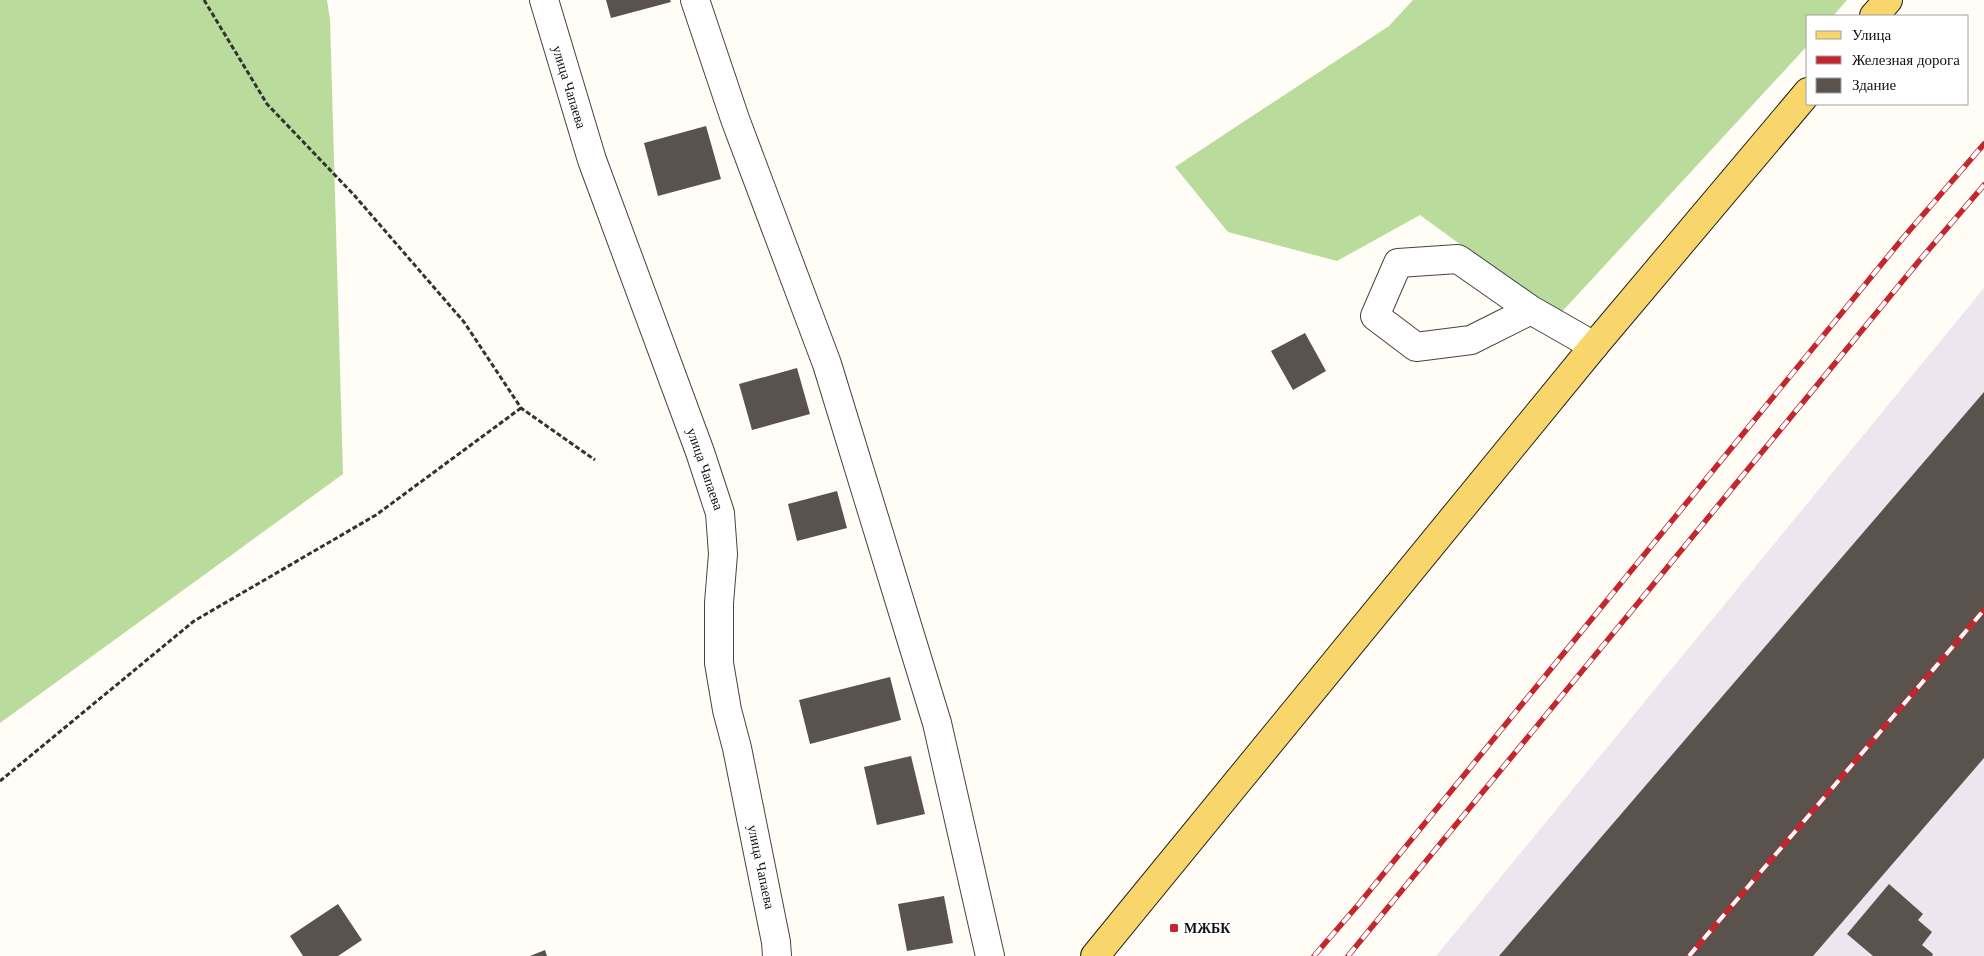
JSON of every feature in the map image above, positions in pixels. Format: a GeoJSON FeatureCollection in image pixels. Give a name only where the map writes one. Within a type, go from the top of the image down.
{"type":"FeatureCollection","features":[{"type":"Feature","properties":{"kind":"main road"},"geometry":{"type":"LineString","coordinates":[[1875,15],[1888,0]]}},
{"type":"Feature","properties":{"kind":"main road"},"geometry":{"type":"LineString","coordinates":[[1095,956],[1594,346],[1806,94]]}},
{"type":"Feature","properties":{"kind":"street","name":"улица Чапаева"},"geometry":{"type":"LineString","coordinates":[[544,0],[592,160],[700,452],[720,513],[723,554],[719,603],[719,663],[727,710],[737,748],[774,932],[777,956]]}},
{"type":"Feature","properties":{"kind":"street"},"geometry":{"type":"LineString","coordinates":[[695,0],[735,119],[833,382],[937,723],[990,956]]}},
{"type":"Feature","properties":{"kind":"street"},"geometry":{"type":"LineString","coordinates":[[1531,310],[1471,340],[1416,347],[1375,316],[1398,263],[1458,259],[1531,310],[1594,346]]}},
{"type":"Feature","properties":{"kind":"path"},"geometry":{"type":"LineString","coordinates":[[204,0],[268,104],[354,195],[464,322],[521,408],[595,460]]}},
{"type":"Feature","properties":{"kind":"path"},"geometry":{"type":"LineString","coordinates":[[0,781],[194,620],[376,515],[521,408]]}},
{"type":"Feature","properties":{"kind":"shaded area"},"geometry":{"type":"Polygon","coordinates":[[[1984,288],[1984,956],[1436,956],[1984,288]]]}},
{"type":"Feature","properties":{"kind":"green space"},"geometry":{"type":"Polygon","coordinates":[[[0,0],[327,0],[330,20],[343,474],[0,723],[0,0]]]}},
{"type":"Feature","properties":{"kind":"green space"},"geometry":{"type":"Polygon","coordinates":[[[1413,0],[1847,0],[1834,15],[1806,15],[1806,47],[1558,316],[1420,215],[1337,261],[1228,232],[1175,167],[1389,26],[1413,0]]]}},
{"type":"Feature","properties":{"kind":"building"},"geometry":{"type":"Polygon","coordinates":[[[606,0],[670,0],[671,2],[611,18],[606,0]]]}},
{"type":"Feature","properties":{"kind":"building"},"geometry":{"type":"Polygon","coordinates":[[[706,126],[721,179],[658,196],[644,143],[706,126]]]}},
{"type":"Feature","properties":{"kind":"building"},"geometry":{"type":"Polygon","coordinates":[[[1305,333],[1326,371],[1293,390],[1271,351],[1305,333]]]}},
{"type":"Feature","properties":{"kind":"building"},"geometry":{"type":"Polygon","coordinates":[[[797,368],[810,414],[752,430],[739,384],[797,368]]]}},
{"type":"Feature","properties":{"kind":"building"},"geometry":{"type":"Polygon","coordinates":[[[1984,392],[1984,758],[1813,956],[1499,956],[1984,392]]]}},
{"type":"Feature","properties":{"kind":"building"},"geometry":{"type":"Polygon","coordinates":[[[837,491],[847,528],[797,541],[788,504],[837,491]]]}},
{"type":"Feature","properties":{"kind":"building"},"geometry":{"type":"Polygon","coordinates":[[[890,677],[901,720],[810,744],[799,700],[890,677]]]}},
{"type":"Feature","properties":{"kind":"building"},"geometry":{"type":"Polygon","coordinates":[[[911,756],[925,814],[877,825],[864,767],[911,756]]]}},
{"type":"Feature","properties":{"kind":"building"},"geometry":{"type":"Polygon","coordinates":[[[1889,884],[1923,914],[1918,920],[1932,932],[1922,945],[1933,954],[1932,956],[1873,956],[1847,934],[1889,884]]]}},
{"type":"Feature","properties":{"kind":"building"},"geometry":{"type":"Polygon","coordinates":[[[944,896],[953,943],[907,951],[898,904],[944,896]]]}},
{"type":"Feature","properties":{"kind":"building"},"geometry":{"type":"Polygon","coordinates":[[[338,904],[362,940],[338,956],[303,956],[290,936],[338,904]]]}},
{"type":"Feature","properties":{"kind":"building"},"geometry":{"type":"Polygon","coordinates":[[[545,950],[547,956],[530,956],[545,950]]]}},
{"type":"Feature","properties":{"kind":"railway"},"geometry":{"type":"LineString","coordinates":[[1314,956],[1358,905],[1903,238],[1984,144]]}},
{"type":"Feature","properties":{"kind":"railway"},"geometry":{"type":"LineString","coordinates":[[1348,956],[1919,261],[1984,185]]}},
{"type":"Feature","properties":{"kind":"railway"},"geometry":{"type":"LineString","coordinates":[[1689,956],[1984,610]]}},
{"type":"Feature","properties":{"kind":"place","name":"МЖБК"},"geometry":{"type":"Point","coordinates":[1174,928]}}]}
